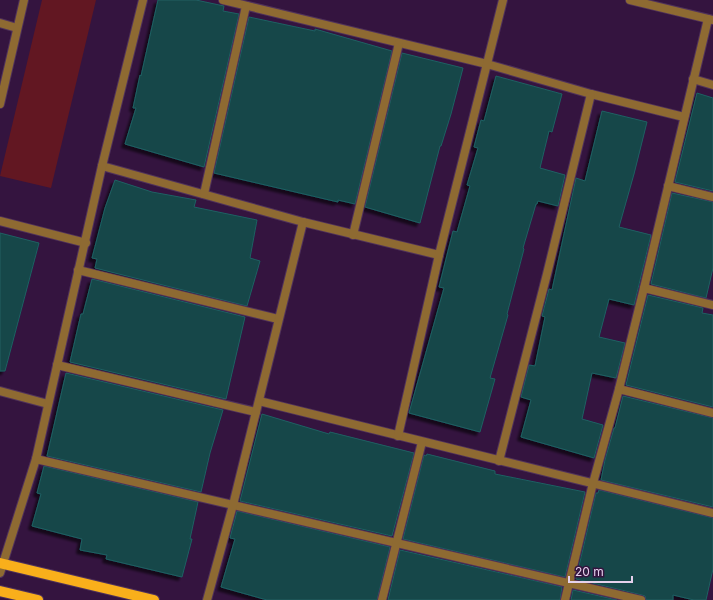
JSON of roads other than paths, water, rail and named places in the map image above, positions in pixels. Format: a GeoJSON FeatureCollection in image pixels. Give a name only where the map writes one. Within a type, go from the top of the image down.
{"type":"FeatureCollection","features":[{"type":"Feature","properties":{"kind":"main road"},"geometry":{"type":"LineString","coordinates":[[1,567],[154,600]]}},
{"type":"Feature","properties":{"kind":"main road"},"geometry":{"type":"LineString","coordinates":[[0,591],[38,600]]}},
{"type":"Feature","properties":{"kind":"street"},"geometry":{"type":"LineString","coordinates":[[0,104],[24,0]]}},
{"type":"Feature","properties":{"kind":"street"},"geometry":{"type":"LineString","coordinates":[[1,567],[36,458],[78,270],[86,243],[102,166],[143,0]]}},
{"type":"Feature","properties":{"kind":"street"},"geometry":{"type":"LineString","coordinates":[[223,0],[487,64],[591,94],[684,117]]}},
{"type":"Feature","properties":{"kind":"street"},"geometry":{"type":"LineString","coordinates":[[398,436],[439,255],[503,0]]}},
{"type":"Feature","properties":{"kind":"street"},"geometry":{"type":"LineString","coordinates":[[565,600],[593,483],[644,288],[693,79],[711,19],[632,0]]}},
{"type":"Feature","properties":{"kind":"street"},"geometry":{"type":"LineString","coordinates":[[204,194],[246,6]]}},
{"type":"Feature","properties":{"kind":"street"},"geometry":{"type":"LineString","coordinates":[[0,24],[17,28]]}},
{"type":"Feature","properties":{"kind":"street"},"geometry":{"type":"LineString","coordinates":[[354,234],[399,43]]}},
{"type":"Feature","properties":{"kind":"street"},"geometry":{"type":"LineString","coordinates":[[693,79],[713,85]]}},
{"type":"Feature","properties":{"kind":"street"},"geometry":{"type":"LineString","coordinates":[[499,461],[591,94]]}},
{"type":"Feature","properties":{"kind":"street"},"geometry":{"type":"LineString","coordinates":[[102,166],[303,222],[439,255]]}},
{"type":"Feature","properties":{"kind":"street"},"geometry":{"type":"LineString","coordinates":[[668,186],[713,197]]}},
{"type":"Feature","properties":{"kind":"street"},"geometry":{"type":"LineString","coordinates":[[0,221],[86,243]]}},
{"type":"Feature","properties":{"kind":"street"},"geometry":{"type":"LineString","coordinates":[[207,600],[233,505],[303,222]]}},
{"type":"Feature","properties":{"kind":"street"},"geometry":{"type":"LineString","coordinates":[[78,270],[278,319]]}},
{"type":"Feature","properties":{"kind":"street"},"geometry":{"type":"LineString","coordinates":[[644,288],[713,305]]}},
{"type":"Feature","properties":{"kind":"street"},"geometry":{"type":"LineString","coordinates":[[58,365],[256,412]]}},
{"type":"Feature","properties":{"kind":"street"},"geometry":{"type":"LineString","coordinates":[[619,388],[713,413]]}},
{"type":"Feature","properties":{"kind":"street"},"geometry":{"type":"LineString","coordinates":[[0,391],[48,404]]}},
{"type":"Feature","properties":{"kind":"street"},"geometry":{"type":"LineString","coordinates":[[259,401],[713,513]]}},
{"type":"Feature","properties":{"kind":"street"},"geometry":{"type":"LineString","coordinates":[[382,600],[422,442]]}},
{"type":"Feature","properties":{"kind":"street"},"geometry":{"type":"LineString","coordinates":[[36,458],[641,600]]}}]}
